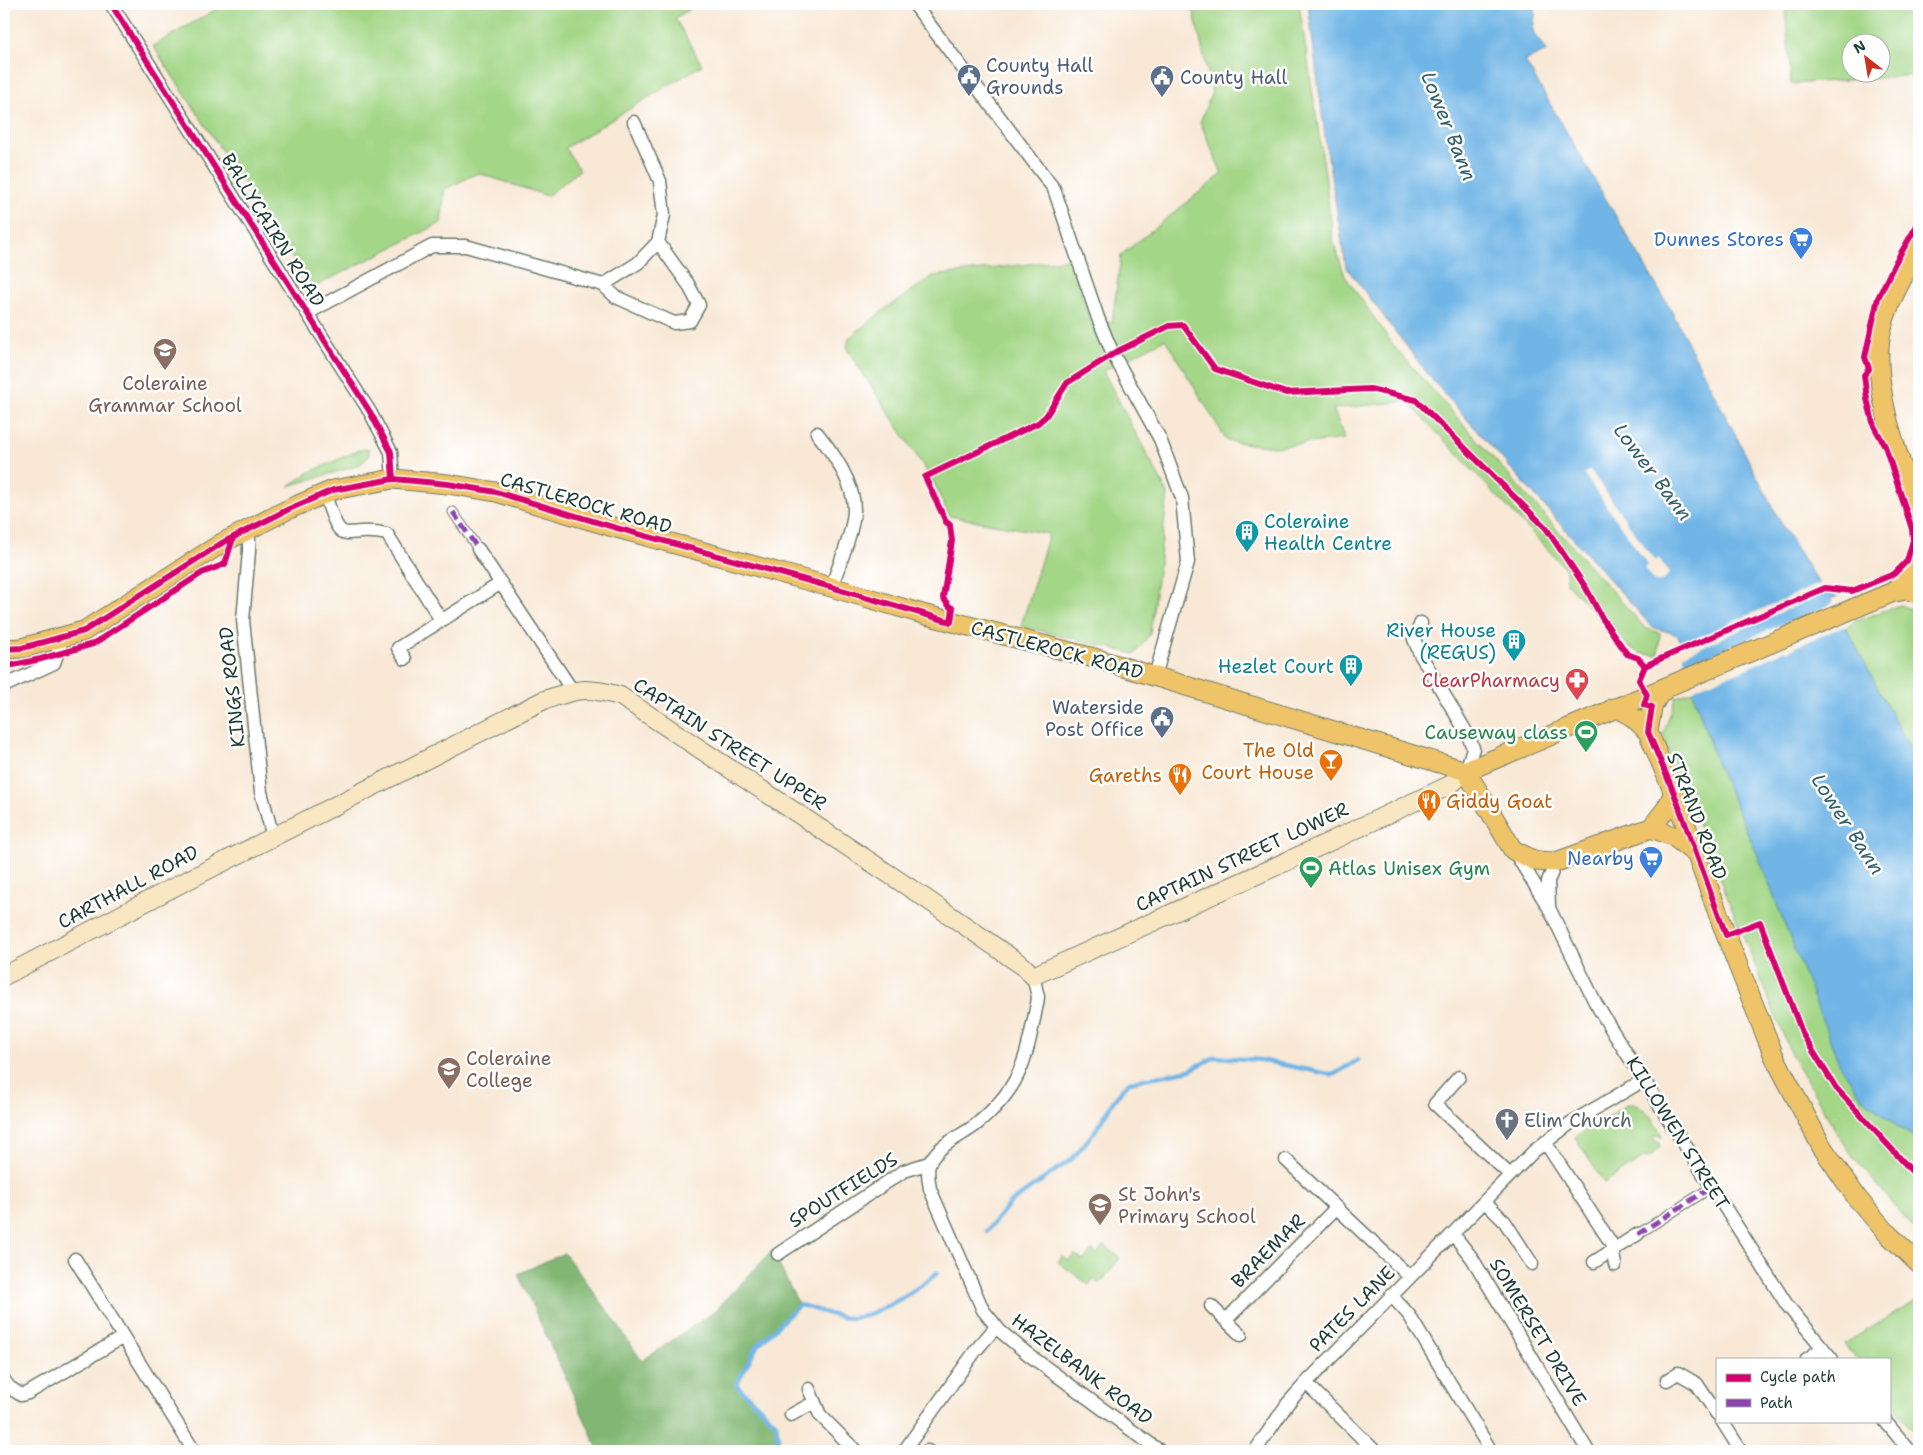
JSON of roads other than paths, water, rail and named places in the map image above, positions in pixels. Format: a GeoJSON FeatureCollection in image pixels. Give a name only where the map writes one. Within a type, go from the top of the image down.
{"type":"FeatureCollection","features":[{"type":"Feature","properties":{"kind":"main road"},"geometry":{"type":"LineString","coordinates":[[1919,249],[1890,302],[1879,346],[1881,394],[1919,518]]}},
{"type":"Feature","properties":{"kind":"main road","name":"CASTLEROCK ROAD"},"geometry":{"type":"LineString","coordinates":[[4,649],[22,648],[84,631],[222,543],[249,531],[289,509],[333,490],[393,480],[448,484],[496,492],[926,615],[1094,658],[1466,771]]}},
{"type":"Feature","properties":{"kind":"main road"},"geometry":{"type":"LineString","coordinates":[[1893,592],[1909,577],[1917,560]]}},
{"type":"Feature","properties":{"kind":"main road"},"geometry":{"type":"LineString","coordinates":[[1466,771],[1613,708],[1650,701],[1666,688],[1893,592],[1906,590],[1919,593]]}},
{"type":"Feature","properties":{"kind":"main road","name":"CAPTAIN STREET UPPER"},"geometry":{"type":"LineString","coordinates":[[273,837],[542,701],[572,690],[596,689],[620,696],[925,898],[1023,966],[1033,976]]}},
{"type":"Feature","properties":{"kind":"main road"},"geometry":{"type":"LineString","coordinates":[[1648,732],[1650,701]]}},
{"type":"Feature","properties":{"kind":"main road"},"geometry":{"type":"LineString","coordinates":[[1613,708],[1632,716],[1648,732]]}},
{"type":"Feature","properties":{"kind":"main road","name":"STRAND ROAD"},"geometry":{"type":"LineString","coordinates":[[1648,732],[1674,793],[1774,1056],[1816,1136],[1858,1198],[1886,1233],[1919,1264]]}},
{"type":"Feature","properties":{"kind":"main road","name":"KILLOWEN STREET"},"geometry":{"type":"LineString","coordinates":[[1466,771],[1513,850]]}},
{"type":"Feature","properties":{"kind":"main road","name":"CAPTAIN STREET LOWER"},"geometry":{"type":"LineString","coordinates":[[1033,976],[1450,785],[1466,771]]}},
{"type":"Feature","properties":{"kind":"main road"},"geometry":{"type":"LineString","coordinates":[[1513,850],[1535,861],[1556,862],[1651,828],[1666,809],[1674,793]]}},
{"type":"Feature","properties":{"kind":"main road"},"geometry":{"type":"LineString","coordinates":[[1651,828],[1673,836],[1696,854]]}},
{"type":"Feature","properties":{"kind":"main road","name":"CARTHALL ROAD"},"geometry":{"type":"LineString","coordinates":[[4,976],[273,837]]}},
{"type":"Feature","properties":{"kind":"street","name":"BALLYCAIRN ROAD"},"geometry":{"type":"LineString","coordinates":[[112,4],[370,412],[390,452],[393,480]]}},
{"type":"Feature","properties":{"kind":"street"},"geometry":{"type":"LineString","coordinates":[[914,4],[1054,189],[1098,318],[1113,354],[1160,439],[1182,498],[1188,562],[1155,676]]}},
{"type":"Feature","properties":{"kind":"street"},"geometry":{"type":"LineString","coordinates":[[603,285],[638,263],[658,242],[664,215],[660,181],[634,122]]}},
{"type":"Feature","properties":{"kind":"street"},"geometry":{"type":"LineString","coordinates":[[308,313],[432,246],[466,246],[603,285],[616,297],[674,323],[690,321],[700,305],[688,284],[658,242]]}},
{"type":"Feature","properties":{"kind":"street"},"geometry":{"type":"LineString","coordinates":[[817,434],[834,454],[848,481],[854,509],[848,541],[831,587]]}},
{"type":"Feature","properties":{"kind":"street"},"geometry":{"type":"LineString","coordinates":[[325,494],[338,530],[348,534],[376,532],[387,534],[441,620]]}},
{"type":"Feature","properties":{"kind":"street"},"geometry":{"type":"LineString","coordinates":[[453,512],[572,690]]}},
{"type":"Feature","properties":{"kind":"street","name":"KINGS ROAD"},"geometry":{"type":"LineString","coordinates":[[249,531],[243,620],[261,792],[273,837]]}},
{"type":"Feature","properties":{"kind":"street"},"geometry":{"type":"LineString","coordinates":[[405,659],[398,648],[501,583]]}},
{"type":"Feature","properties":{"kind":"street"},"geometry":{"type":"LineString","coordinates":[[1421,623],[1414,639],[1420,654],[1474,748],[1466,771]]}},
{"type":"Feature","properties":{"kind":"street"},"geometry":{"type":"LineString","coordinates":[[4,686],[54,663],[63,637]]}},
{"type":"Feature","properties":{"kind":"street","name":"KILLOWEN STREET"},"geometry":{"type":"LineString","coordinates":[[1513,850],[1549,908],[1595,1002],[1787,1305],[1831,1358]]}},
{"type":"Feature","properties":{"kind":"street","name":"KILLOWEN STREET"},"geometry":{"type":"LineString","coordinates":[[1549,908],[1548,881],[1556,862]]}},
{"type":"Feature","properties":{"kind":"street"},"geometry":{"type":"LineString","coordinates":[[929,1163],[939,1150],[976,1124],[988,1113],[1010,1087],[1021,1067],[1037,1004],[1038,997],[1033,976]]}},
{"type":"Feature","properties":{"kind":"street"},"geometry":{"type":"LineString","coordinates":[[1459,1077],[1435,1104],[1510,1175]]}},
{"type":"Feature","properties":{"kind":"street","name":"PATES LANE"},"geometry":{"type":"LineString","coordinates":[[1255,1451],[1288,1404],[1306,1383],[1510,1175],[1545,1142],[1572,1122],[1644,1080]]}},
{"type":"Feature","properties":{"kind":"street"},"geometry":{"type":"LineString","coordinates":[[1545,1142],[1611,1243],[1615,1265]]}},
{"type":"Feature","properties":{"kind":"street"},"geometry":{"type":"LineString","coordinates":[[1286,1160],[1410,1277]]}},
{"type":"Feature","properties":{"kind":"street","name":"SPOUTFIELDS"},"geometry":{"type":"LineString","coordinates":[[778,1254],[904,1171],[929,1163]]}},
{"type":"Feature","properties":{"kind":"street","name":"HAZELBANK ROAD"},"geometry":{"type":"LineString","coordinates":[[929,1163],[930,1189],[983,1310],[996,1327],[1029,1355],[1160,1451]]}},
{"type":"Feature","properties":{"kind":"street"},"geometry":{"type":"LineString","coordinates":[[1594,1262],[1712,1187]]}},
{"type":"Feature","properties":{"kind":"street"},"geometry":{"type":"LineString","coordinates":[[1484,1202],[1505,1222],[1532,1264]]}},
{"type":"Feature","properties":{"kind":"street","name":"BRAEMAR"},"geometry":{"type":"LineString","coordinates":[[1226,1320],[1336,1208]]}},
{"type":"Feature","properties":{"kind":"street","name":"SOMERSET DRIVE"},"geometry":{"type":"LineString","coordinates":[[1453,1234],[1472,1258],[1588,1451]]}},
{"type":"Feature","properties":{"kind":"street"},"geometry":{"type":"LineString","coordinates":[[75,1259],[194,1451]]}},
{"type":"Feature","properties":{"kind":"street"},"geometry":{"type":"LineString","coordinates":[[1392,1296],[1409,1315],[1491,1451]]}},
{"type":"Feature","properties":{"kind":"street"},"geometry":{"type":"LineString","coordinates":[[1210,1306],[1241,1335]]}},
{"type":"Feature","properties":{"kind":"street"},"geometry":{"type":"LineString","coordinates":[[904,1451],[976,1350],[996,1327]]}},
{"type":"Feature","properties":{"kind":"street"},"geometry":{"type":"LineString","coordinates":[[4,1380],[9,1387],[21,1394],[28,1393],[123,1336]]}},
{"type":"Feature","properties":{"kind":"street"},"geometry":{"type":"LineString","coordinates":[[1809,1358],[1823,1348]]}},
{"type":"Feature","properties":{"kind":"street"},"geometry":{"type":"LineString","coordinates":[[1667,1380],[1678,1373],[1697,1384],[1716,1412]]}},
{"type":"Feature","properties":{"kind":"street"},"geometry":{"type":"LineString","coordinates":[[1306,1383],[1375,1451]]}},
{"type":"Feature","properties":{"kind":"street"},"geometry":{"type":"LineString","coordinates":[[809,1388],[813,1403],[820,1415],[856,1451]]}},
{"type":"Feature","properties":{"kind":"street"},"geometry":{"type":"LineString","coordinates":[[791,1415],[813,1403]]}},
{"type":"Feature","properties":{"kind":"street"},"geometry":{"type":"LineString","coordinates":[[1723,1422],[1741,1451]]}},
{"type":"Feature","properties":{"kind":"street"},"geometry":{"type":"LineString","coordinates":[[1886,1422],[1910,1451]]}},
{"type":"Feature","properties":{"kind":"water","name":"Lower Bann"},"geometry":{"type":"Polygon","coordinates":[[[1308,4],[1523,4],[1524,8],[1536,7],[1533,31],[1547,51],[1525,61],[1672,312],[1782,525],[1824,592],[1840,595],[1831,599],[1904,738],[1919,762],[1919,1140],[1895,1125],[1860,1095],[1839,1063],[1758,856],[1718,767],[1695,699],[1678,635],[1652,627],[1433,381],[1346,267],[1326,145],[1308,4]]]}},
{"type":"Feature","properties":{"kind":"waterway"},"geometry":{"type":"LineString","coordinates":[[987,1231],[1010,1203],[1072,1159],[1095,1131],[1116,1097],[1129,1082],[1190,1070],[1215,1057],[1260,1060],[1333,1075],[1358,1060]]}},
{"type":"Feature","properties":{"kind":"waterway"},"geometry":{"type":"LineString","coordinates":[[780,1451],[776,1423],[736,1385],[757,1346],[799,1305],[839,1317],[852,1318],[861,1316],[897,1301],[937,1273]]}},
{"type":"Feature","properties":{"kind":"place","name":"County Hall Grounds"},"geometry":{"type":"Point","coordinates":[969,97]}},
{"type":"Feature","properties":{"kind":"place","name":"County Hall"},"geometry":{"type":"Point","coordinates":[1162,98]}},
{"type":"Feature","properties":{"kind":"place","name":"Dunnes Stores"},"geometry":{"type":"Point","coordinates":[1801,260]}},
{"type":"Feature","properties":{"kind":"place","name":"Coleraine Grammar School"},"geometry":{"type":"Point","coordinates":[165,371]}},
{"type":"Feature","properties":{"kind":"place","name":"Coleraine Health Centre"},"geometry":{"type":"Point","coordinates":[1247,553]}},
{"type":"Feature","properties":{"kind":"place","name":"River House (REGUS)"},"geometry":{"type":"Point","coordinates":[1514,662]}},
{"type":"Feature","properties":{"kind":"place","name":"Hezlet Court"},"geometry":{"type":"Point","coordinates":[1351,687]}},
{"type":"Feature","properties":{"kind":"place","name":"ClearPharmacy"},"geometry":{"type":"Point","coordinates":[1577,701]}},
{"type":"Feature","properties":{"kind":"place","name":"Waterside Post Office"},"geometry":{"type":"Point","coordinates":[1162,739]}},
{"type":"Feature","properties":{"kind":"place","name":"Causeway class"},"geometry":{"type":"Point","coordinates":[1586,753]}},
{"type":"Feature","properties":{"kind":"place","name":"The Old Court House"},"geometry":{"type":"Point","coordinates":[1331,782]}},
{"type":"Feature","properties":{"kind":"place","name":"Gareths"},"geometry":{"type":"Point","coordinates":[1180,796]}},
{"type":"Feature","properties":{"kind":"place","name":"Giddy Goat"},"geometry":{"type":"Point","coordinates":[1429,822]}},
{"type":"Feature","properties":{"kind":"place","name":"Nearby"},"geometry":{"type":"Point","coordinates":[1651,879]}},
{"type":"Feature","properties":{"kind":"place","name":"Atlas Unisex Gym"},"geometry":{"type":"Point","coordinates":[1311,889]}},
{"type":"Feature","properties":{"kind":"place","name":"Coleraine College"},"geometry":{"type":"Point","coordinates":[449,1090]}},
{"type":"Feature","properties":{"kind":"place","name":"Elim Church"},"geometry":{"type":"Point","coordinates":[1507,1141]}},
{"type":"Feature","properties":{"kind":"place","name":"St John's Primary School"},"geometry":{"type":"Point","coordinates":[1100,1226]}}]}
